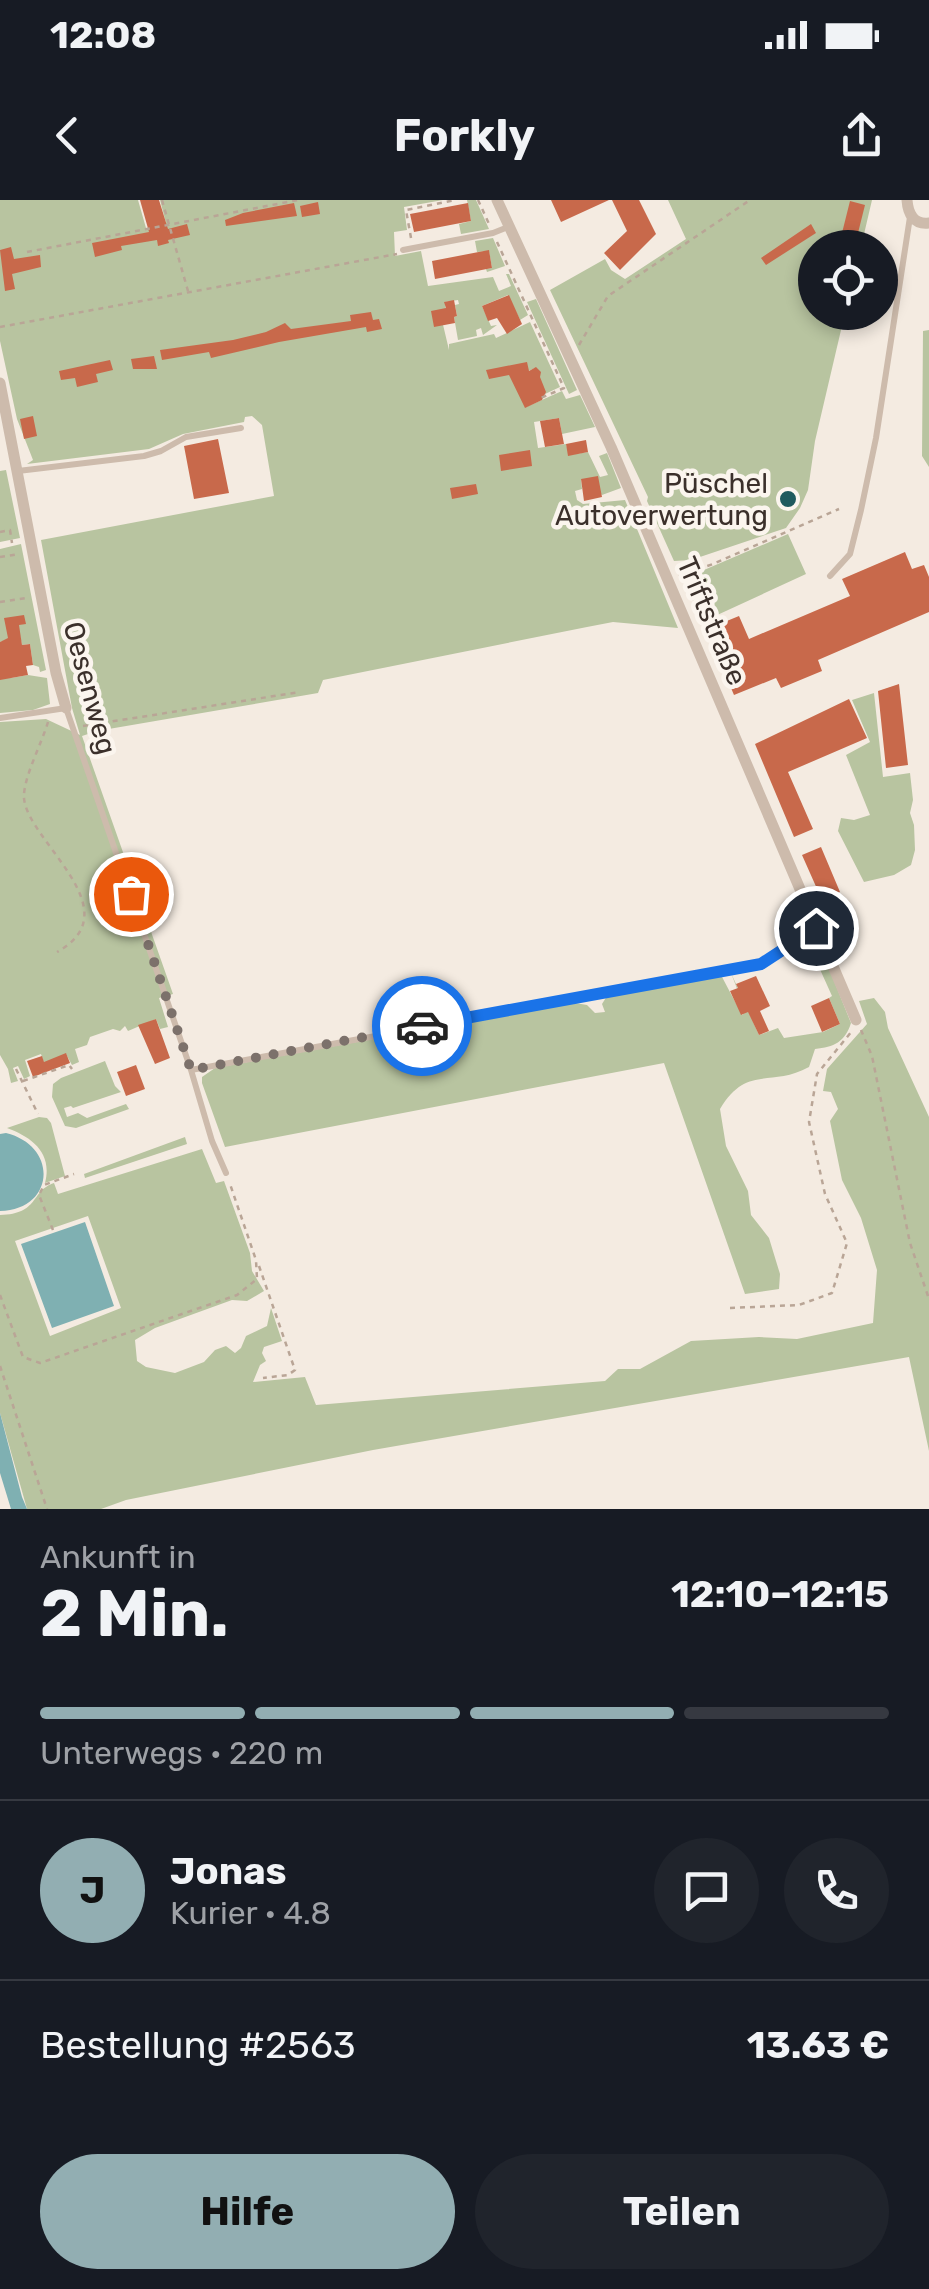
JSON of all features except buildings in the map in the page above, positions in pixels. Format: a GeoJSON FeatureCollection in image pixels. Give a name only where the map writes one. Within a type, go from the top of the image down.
{"type":"FeatureCollection","features":[{"type":"Feature","properties":{"kind":"street","name":"Triftstraße"},"geometry":{"type":"LineString","coordinates":[[497,200],[612,447],[856,1020]]}},
{"type":"Feature","properties":{"kind":"street"},"geometry":{"type":"LineString","coordinates":[[907,200],[911,216],[920,223],[929,222]]}},
{"type":"Feature","properties":{"kind":"street","name":"Oesenweg"},"geometry":{"type":"LineString","coordinates":[[0,383],[4,433],[16,471],[66,708]]}},
{"type":"Feature","properties":{"kind":"lane"},"geometry":{"type":"LineString","coordinates":[[830,576],[850,554],[861,510],[911,216]]}},
{"type":"Feature","properties":{"kind":"lane"},"geometry":{"type":"LineString","coordinates":[[402,250],[493,233],[510,226]]}},
{"type":"Feature","properties":{"kind":"lane"},"geometry":{"type":"LineString","coordinates":[[16,471],[144,456],[161,452],[186,438],[241,428]]}},
{"type":"Feature","properties":{"kind":"lane"},"geometry":{"type":"LineString","coordinates":[[0,718],[66,708]]}},
{"type":"Feature","properties":{"kind":"lane","name":"Oesenweg"},"geometry":{"type":"LineString","coordinates":[[66,708],[191,1070]]}},
{"type":"Feature","properties":{"kind":"lane"},"geometry":{"type":"LineString","coordinates":[[226,1173],[191,1070],[761,964],[816,928]]}},
{"type":"Feature","properties":{"kind":"path"},"geometry":{"type":"LineString","coordinates":[[162,200],[189,292]]}},
{"type":"Feature","properties":{"kind":"path"},"geometry":{"type":"LineString","coordinates":[[27,252],[298,200]]}},
{"type":"Feature","properties":{"kind":"path"},"geometry":{"type":"LineString","coordinates":[[413,248],[406,210],[455,200]]}},
{"type":"Feature","properties":{"kind":"path"},"geometry":{"type":"LineString","coordinates":[[478,200],[564,388],[541,398]]}},
{"type":"Feature","properties":{"kind":"path"},"geometry":{"type":"LineString","coordinates":[[568,354],[585,340],[608,296],[750,200]]}},
{"type":"Feature","properties":{"kind":"path"},"geometry":{"type":"LineString","coordinates":[[0,327],[402,250]]}},
{"type":"Feature","properties":{"kind":"path"},"geometry":{"type":"LineString","coordinates":[[667,580],[839,509]]}},
{"type":"Feature","properties":{"kind":"path"},"geometry":{"type":"LineString","coordinates":[[0,532],[10,530],[12,543]]}},
{"type":"Feature","properties":{"kind":"path"},"geometry":{"type":"LineString","coordinates":[[0,557],[26,553]]}},
{"type":"Feature","properties":{"kind":"path"},"geometry":{"type":"LineString","coordinates":[[72,728],[300,692]]}},
{"type":"Feature","properties":{"kind":"path"},"geometry":{"type":"LineString","coordinates":[[52,712],[24,797],[29,815],[70,868],[81,898],[82,920],[77,937],[57,952]]}},
{"type":"Feature","properties":{"kind":"path"},"geometry":{"type":"LineString","coordinates":[[856,1020],[872,1056],[910,1243],[929,1300]]}},
{"type":"Feature","properties":{"kind":"path"},"geometry":{"type":"LineString","coordinates":[[730,1308],[800,1305],[832,1293],[847,1244],[825,1194],[809,1122],[817,1074],[851,1036],[856,1020]]}},
{"type":"Feature","properties":{"kind":"path"},"geometry":{"type":"LineString","coordinates":[[23,1081],[69,1065],[72,1069]]}},
{"type":"Feature","properties":{"kind":"path"},"geometry":{"type":"LineString","coordinates":[[16,1069],[38,1114]]}},
{"type":"Feature","properties":{"kind":"path"},"geometry":{"type":"LineString","coordinates":[[226,1173],[295,1364],[294,1374],[264,1378]]}},
{"type":"Feature","properties":{"kind":"path"},"geometry":{"type":"LineString","coordinates":[[53,1230],[39,1195],[44,1185],[74,1174]]}},
{"type":"Feature","properties":{"kind":"path"},"geometry":{"type":"LineString","coordinates":[[0,1295],[23,1356],[40,1363],[237,1295],[257,1280],[256,1260]]}},
{"type":"Feature","properties":{"kind":"path"},"geometry":{"type":"LineString","coordinates":[[0,1366],[47,1509]]}},
{"type":"Feature","properties":{"kind":"green space"},"geometry":{"type":"Polygon","coordinates":[[[0,200],[138,200],[146,228],[166,223],[160,200],[443,200],[404,207],[407,230],[394,232],[395,256],[421,251],[428,286],[493,277],[499,291],[511,286],[509,274],[528,315],[520,320],[508,295],[482,306],[491,326],[497,325],[483,335],[481,328],[476,330],[477,336],[458,340],[454,317],[458,300],[445,302],[446,310],[440,312],[449,350],[449,344],[494,334],[496,338],[530,322],[560,387],[545,394],[535,368],[513,378],[526,407],[562,391],[566,399],[580,395],[595,427],[562,434],[559,418],[534,422],[538,448],[566,444],[569,455],[588,452],[600,477],[608,475],[599,456],[607,453],[621,488],[602,495],[581,479],[582,489],[575,491],[577,500],[583,504],[625,500],[678,628],[613,622],[323,680],[318,693],[82,736],[173,994],[159,998],[168,1027],[160,1029],[156,1019],[128,1031],[125,1026],[120,1031],[113,1029],[90,1037],[87,1045],[75,1049],[79,1062],[72,1065],[66,1054],[44,1063],[41,1054],[25,1060],[30,1076],[24,1079],[18,1066],[13,1068],[18,1081],[11,1083],[0,1055],[0,722],[46,719],[80,735],[41,540],[274,496],[262,425],[252,416],[245,417],[244,422],[183,434],[149,449],[27,464],[33,460],[17,419],[0,341],[0,200]]]}},
{"type":"Feature","properties":{"kind":"green space"},"geometry":{"type":"Polygon","coordinates":[[[467,200],[476,200],[489,229],[461,234],[459,224],[471,221],[467,200]]]}},
{"type":"Feature","properties":{"kind":"green space"},"geometry":{"type":"Polygon","coordinates":[[[668,200],[872,200],[865,230],[798,230],[798,330],[841,330],[815,441],[808,490],[800,508],[786,528],[691,560],[674,561],[550,290],[605,259],[611,270],[625,279],[686,239],[668,200]]]}},
{"type":"Feature","properties":{"kind":"green space"},"geometry":{"type":"Polygon","coordinates":[[[493,238],[505,266],[487,272],[492,268],[489,251],[477,252],[475,241],[493,238]]]}},
{"type":"Feature","properties":{"kind":"green space"},"geometry":{"type":"Polygon","coordinates":[[[536,299],[577,390],[569,394],[527,302],[536,299]]]}},
{"type":"Feature","properties":{"kind":"green space"},"geometry":{"type":"Polygon","coordinates":[[[929,330],[929,467],[922,456],[923,331],[929,330]]]}},
{"type":"Feature","properties":{"kind":"green space"},"geometry":{"type":"Polygon","coordinates":[[[6,470],[20,538],[0,542],[0,471],[6,470]]]}},
{"type":"Feature","properties":{"kind":"green space"},"geometry":{"type":"Polygon","coordinates":[[[788,534],[806,574],[702,622],[685,582],[697,573],[788,534]]]}},
{"type":"Feature","properties":{"kind":"green space"},"geometry":{"type":"Polygon","coordinates":[[[21,544],[46,670],[40,672],[33,665],[30,644],[22,645],[20,636],[0,642],[0,549],[21,544]]]}},
{"type":"Feature","properties":{"kind":"green space"},"geometry":{"type":"Polygon","coordinates":[[[0,649],[11,678],[47,678],[50,704],[0,713],[0,649]]]}},
{"type":"Feature","properties":{"kind":"green space"},"geometry":{"type":"Polygon","coordinates":[[[874,693],[883,777],[910,773],[915,850],[911,865],[894,875],[864,882],[838,831],[841,818],[854,820],[870,815],[846,755],[870,742],[852,700],[874,693]]]}},
{"type":"Feature","properties":{"kind":"green space"},"geometry":{"type":"Polygon","coordinates":[[[814,937],[851,1023],[846,1035],[828,1047],[815,1049],[809,1067],[740,1086],[720,1109],[726,1146],[748,1191],[751,1215],[769,1238],[780,1274],[779,1289],[745,1294],[664,1063],[225,1147],[202,1083],[202,1077],[215,1068],[411,1032],[436,1034],[457,1024],[575,1003],[587,1005],[595,1013],[605,1012],[602,1004],[607,996],[721,975],[742,1015],[746,1012],[731,973],[759,1035],[778,1028],[784,1038],[823,1032],[840,1024],[809,945],[814,937]]]}},
{"type":"Feature","properties":{"kind":"green space"},"geometry":{"type":"Polygon","coordinates":[[[874,998],[885,1012],[888,1028],[929,1117],[929,1451],[909,1357],[373,1450],[126,1500],[101,1509],[27,1509],[0,1413],[0,1215],[22,1211],[54,1183],[58,1194],[202,1149],[216,1183],[224,1181],[250,1253],[252,1271],[264,1291],[247,1301],[232,1300],[155,1328],[135,1340],[137,1361],[146,1367],[175,1373],[204,1362],[215,1350],[226,1346],[235,1353],[246,1336],[267,1326],[271,1308],[282,1341],[264,1347],[266,1361],[253,1382],[305,1377],[316,1405],[605,1381],[618,1369],[640,1369],[691,1341],[797,1339],[873,1323],[877,1270],[861,1218],[842,1180],[830,1121],[838,1109],[831,1092],[823,1091],[827,1069],[867,1024],[859,1001],[874,998]],[[88,1216],[15,1241],[50,1336],[121,1308],[88,1216]]]}},
{"type":"Feature","properties":{"kind":"green space"},"geometry":{"type":"Polygon","coordinates":[[[105,1061],[121,1092],[64,1108],[67,1117],[78,1113],[87,1118],[126,1104],[129,1109],[76,1128],[65,1126],[52,1097],[53,1084],[105,1061]]]}},
{"type":"Feature","properties":{"kind":"green space"},"geometry":{"type":"Polygon","coordinates":[[[39,1117],[51,1123],[65,1176],[45,1183],[43,1154],[24,1136],[7,1128],[39,1117]]]}},
{"type":"Feature","properties":{"kind":"green space"},"geometry":{"type":"Polygon","coordinates":[[[185,1137],[187,1144],[85,1178],[84,1174],[185,1137]]]}},
{"type":"Feature","properties":{"kind":"water"},"geometry":{"type":"Polygon","coordinates":[[[0,1134],[23,1140],[35,1151],[44,1176],[32,1200],[18,1208],[0,1211],[0,1134]]]}},
{"type":"Feature","properties":{"kind":"water"},"geometry":{"type":"Polygon","coordinates":[[[85,1222],[114,1306],[52,1328],[21,1244],[85,1222]]]}},
{"type":"Feature","properties":{"kind":"water"},"geometry":{"type":"Polygon","coordinates":[[[0,1413],[27,1509],[11,1509],[0,1473],[0,1413]]]}},
{"type":"Feature","properties":{"kind":"way so far"},"geometry":{"type":"LineString","coordinates":[[131,894],[191,1070],[422,1026]]}},
{"type":"Feature","properties":{"kind":"place","name":"Püschel Autoverwertung"},"geometry":{"type":"Point","coordinates":[788,499]}},
{"type":"Feature","properties":{"kind":"route"},"geometry":{"type":"LineString","coordinates":[[422,1026],[761,964],[816,928]]}}]}
